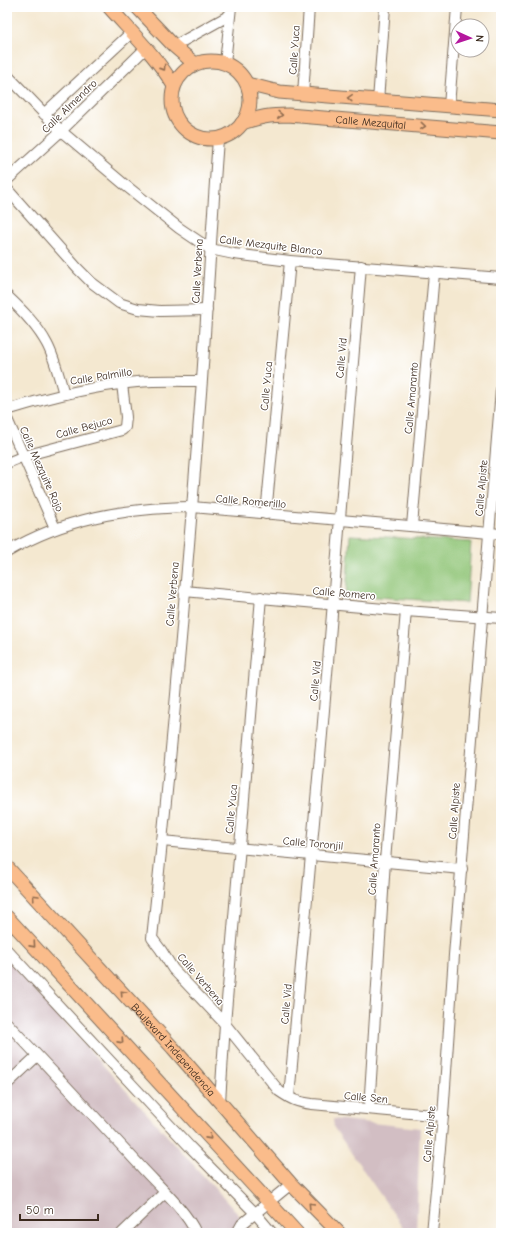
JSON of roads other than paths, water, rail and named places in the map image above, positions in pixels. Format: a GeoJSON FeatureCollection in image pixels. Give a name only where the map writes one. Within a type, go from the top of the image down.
{"type":"FeatureCollection","features":[{"type":"Feature","properties":{"kind":"main road"},"geometry":{"type":"LineString","coordinates":[[109,7],[147,48],[162,67],[174,86]]}},
{"type":"Feature","properties":{"kind":"main road"},"geometry":{"type":"LineString","coordinates":[[137,7],[174,46],[195,64]]}},
{"type":"Feature","properties":{"kind":"main road"},"geometry":{"type":"LineString","coordinates":[[205,61],[225,63],[234,68],[241,75],[246,84],[250,97],[248,111],[242,123],[227,136],[218,139],[204,139],[191,134],[181,125],[174,113],[172,100],[174,86],[186,69],[195,64],[205,61]]}},
{"type":"Feature","properties":{"kind":"main road","name":"Calle Mezquital"},"geometry":{"type":"LineString","coordinates":[[246,84],[279,92],[303,95],[501,110]]}},
{"type":"Feature","properties":{"kind":"main road","name":"Calle Mezquital"},"geometry":{"type":"LineString","coordinates":[[242,123],[261,116],[288,115],[501,133]]}},
{"type":"Feature","properties":{"kind":"main road","name":"Boulevard Independencia"},"geometry":{"type":"LineString","coordinates":[[7,867],[168,1042],[291,1184],[339,1233]]}},
{"type":"Feature","properties":{"kind":"main road"},"geometry":{"type":"LineString","coordinates":[[7,916],[297,1233]]}},
{"type":"Feature","properties":{"kind":"street","name":"Calle Yuca"},"geometry":{"type":"LineString","coordinates":[[303,95],[310,7]]}},
{"type":"Feature","properties":{"kind":"street"},"geometry":{"type":"LineString","coordinates":[[378,100],[385,7]]}},
{"type":"Feature","properties":{"kind":"street"},"geometry":{"type":"LineString","coordinates":[[449,106],[457,7]]}},
{"type":"Feature","properties":{"kind":"street"},"geometry":{"type":"LineString","coordinates":[[174,46],[231,11]]}},
{"type":"Feature","properties":{"kind":"street"},"geometry":{"type":"LineString","coordinates":[[225,63],[231,11]]}},
{"type":"Feature","properties":{"kind":"street"},"geometry":{"type":"LineString","coordinates":[[44,114],[132,32]]}},
{"type":"Feature","properties":{"kind":"street","name":"Calle Almendro"},"geometry":{"type":"LineString","coordinates":[[7,180],[61,131],[147,48]]}},
{"type":"Feature","properties":{"kind":"street","name":"Calle Mezquite Blanco"},"geometry":{"type":"LineString","coordinates":[[8,77],[61,131],[173,224],[194,240],[210,249],[234,254],[290,260],[501,278]]}},
{"type":"Feature","properties":{"kind":"street","name":"Calle Verbena"},"geometry":{"type":"LineString","coordinates":[[218,139],[192,507],[152,938],[173,969],[225,1024],[267,1077],[279,1090],[289,1097]]}},
{"type":"Feature","properties":{"kind":"street"},"geometry":{"type":"LineString","coordinates":[[7,189],[78,269],[91,282],[119,303],[138,309],[160,312],[207,310]]}},
{"type":"Feature","properties":{"kind":"street","name":"Calle Yuca"},"geometry":{"type":"LineString","coordinates":[[266,514],[290,260]]}},
{"type":"Feature","properties":{"kind":"street","name":"Calle Vid"},"geometry":{"type":"LineString","coordinates":[[289,1097],[312,855],[361,266]]}},
{"type":"Feature","properties":{"kind":"street","name":"Calle Amaranto"},"geometry":{"type":"LineString","coordinates":[[412,526],[434,273]]}},
{"type":"Feature","properties":{"kind":"street"},"geometry":{"type":"LineString","coordinates":[[7,296],[37,328],[47,344],[64,394]]}},
{"type":"Feature","properties":{"kind":"street","name":"Calle Palmillo"},"geometry":{"type":"LineString","coordinates":[[7,410],[64,394],[122,384],[154,381],[202,381]]}},
{"type":"Feature","properties":{"kind":"street","name":"Calle Bejuco"},"geometry":{"type":"LineString","coordinates":[[7,463],[24,456],[122,430],[125,427],[126,416],[122,384]]}},
{"type":"Feature","properties":{"kind":"street","name":"Calle Alpiste"},"geometry":{"type":"LineString","coordinates":[[432,1233],[443,1116],[454,955],[501,390]]}},
{"type":"Feature","properties":{"kind":"street","name":"Calle Mezquite Rojo"},"geometry":{"type":"LineString","coordinates":[[7,419],[55,528]]}},
{"type":"Feature","properties":{"kind":"street","name":"Calle Romerillo"},"geometry":{"type":"LineString","coordinates":[[7,552],[23,542],[55,528],[99,515],[160,508],[192,507],[501,534]]}},
{"type":"Feature","properties":{"kind":"street","name":"Calle Romero"},"geometry":{"type":"LineString","coordinates":[[184,591],[501,618]]}},
{"type":"Feature","properties":{"kind":"street","name":"Calle Yuca"},"geometry":{"type":"LineString","coordinates":[[220,1102],[239,848],[261,597]]}},
{"type":"Feature","properties":{"kind":"street","name":"Calle Amaranto"},"geometry":{"type":"LineString","coordinates":[[369,1109],[385,861],[406,611]]}},
{"type":"Feature","properties":{"kind":"street","name":"Calle Toronjil"},"geometry":{"type":"LineString","coordinates":[[162,841],[462,869]]}},
{"type":"Feature","properties":{"kind":"street"},"geometry":{"type":"LineString","coordinates":[[7,950],[190,1147],[255,1213],[272,1233]]}},
{"type":"Feature","properties":{"kind":"street"},"geometry":{"type":"LineString","coordinates":[[7,1024],[81,1101],[187,1218],[196,1233]]}},
{"type":"Feature","properties":{"kind":"street"},"geometry":{"type":"LineString","coordinates":[[7,1084],[37,1056]]}},
{"type":"Feature","properties":{"kind":"street","name":"Calle Sen"},"geometry":{"type":"LineString","coordinates":[[289,1097],[299,1102],[312,1104],[443,1116]]}},
{"type":"Feature","properties":{"kind":"street"},"geometry":{"type":"LineString","coordinates":[[237,1233],[242,1224],[291,1184]]}},
{"type":"Feature","properties":{"kind":"street"},"geometry":{"type":"LineString","coordinates":[[122,1233],[164,1193]]}}]}
